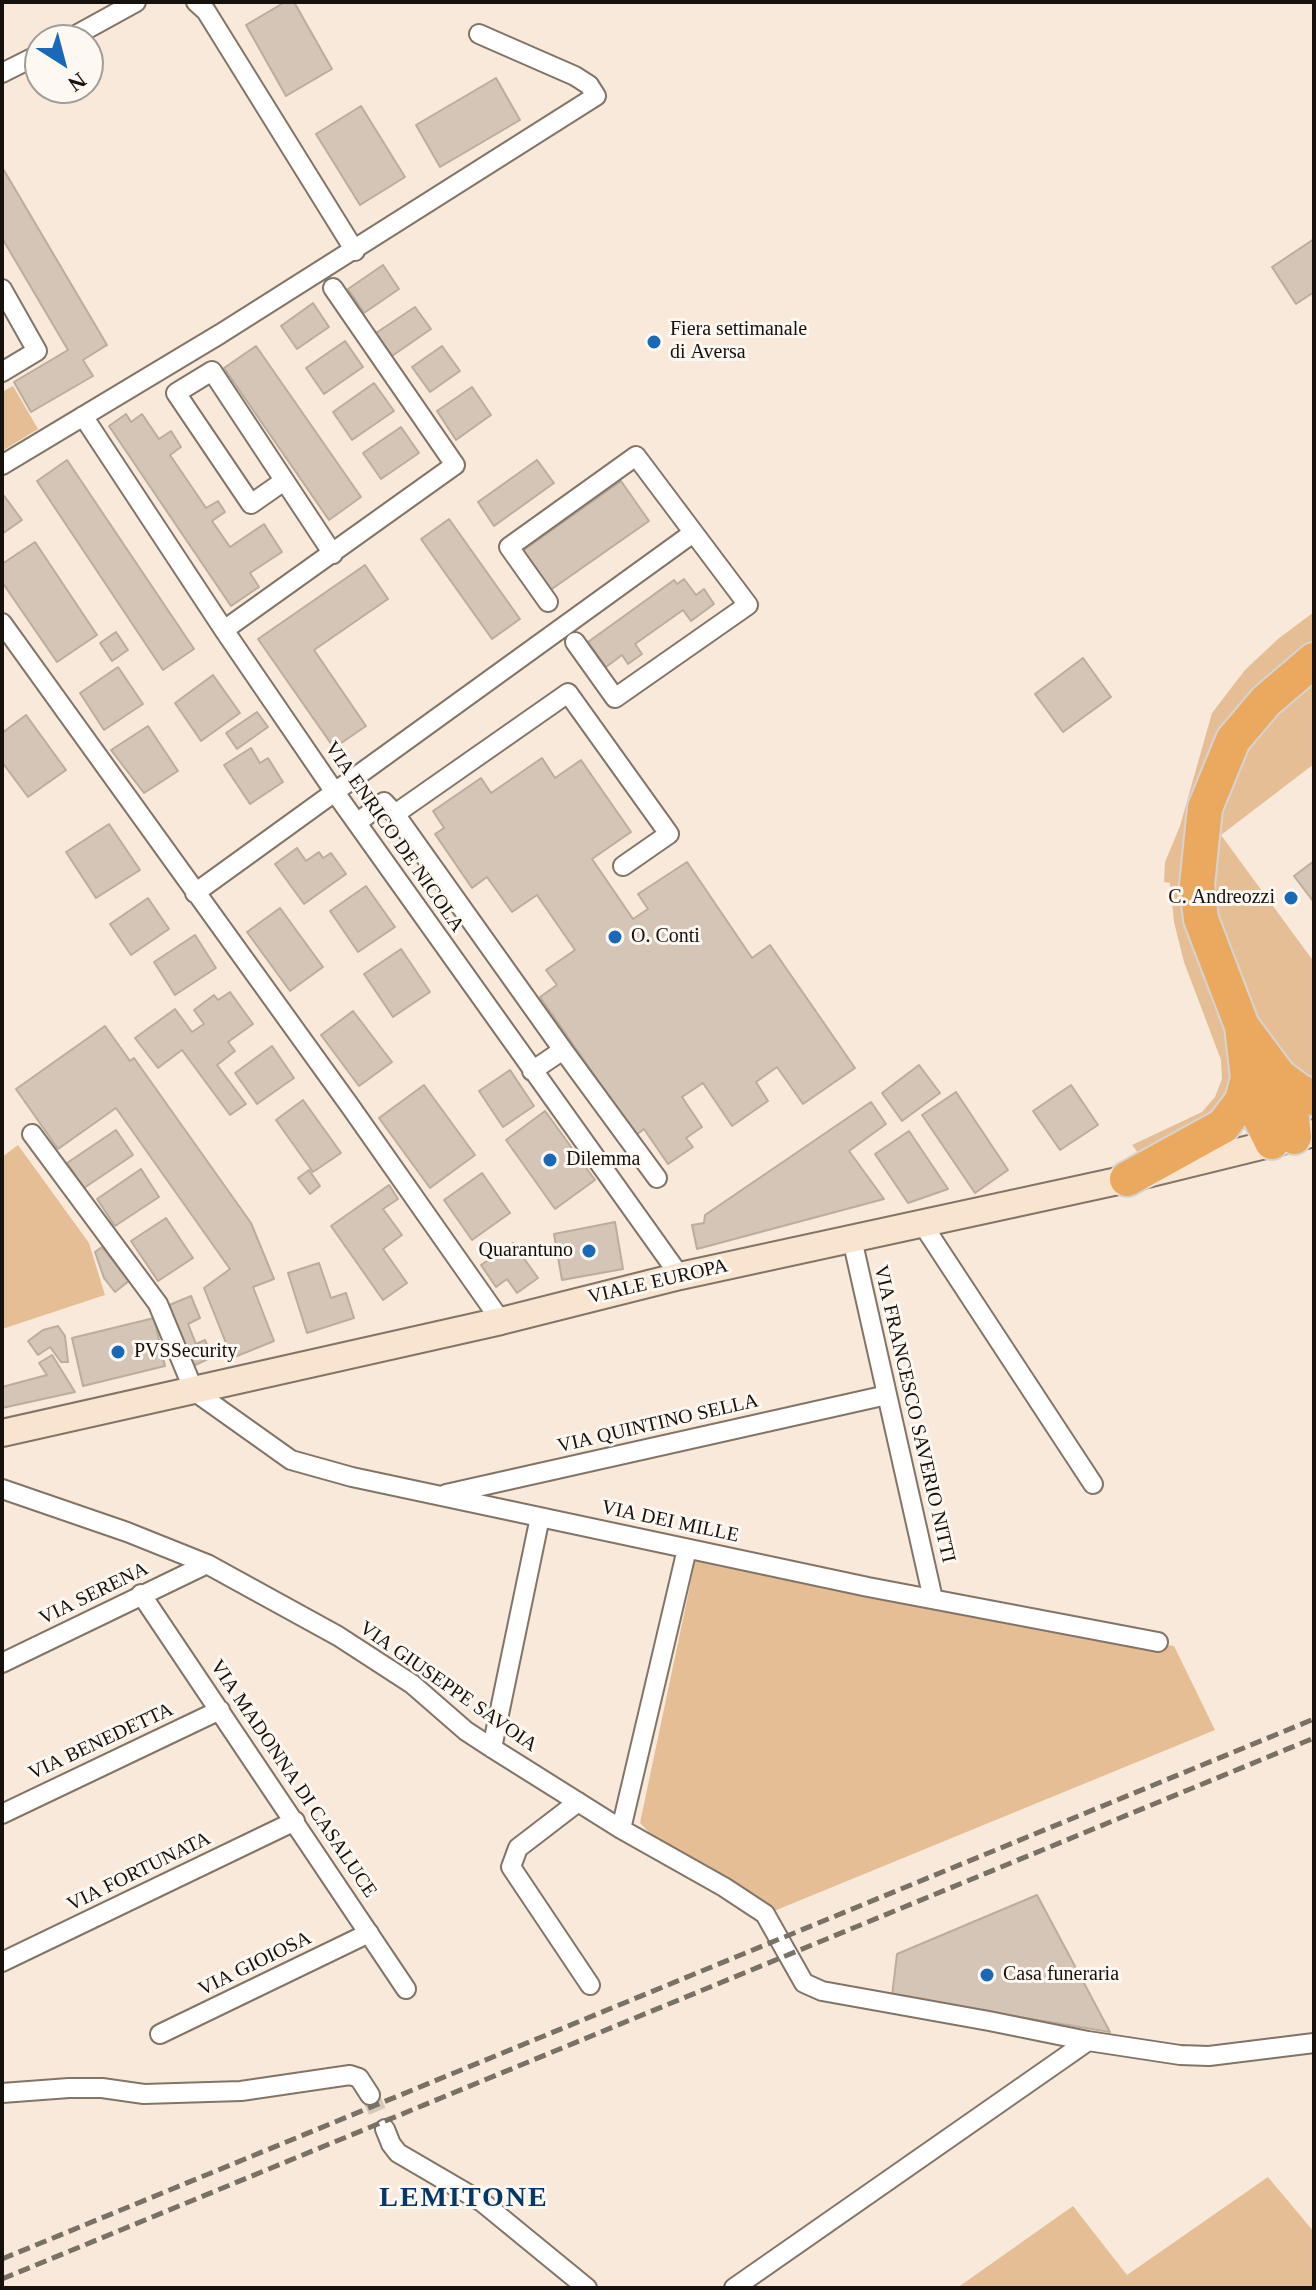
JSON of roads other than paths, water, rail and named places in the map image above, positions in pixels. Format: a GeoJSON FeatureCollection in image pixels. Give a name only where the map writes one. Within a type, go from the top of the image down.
{"type":"FeatureCollection","features":[{"type":"Feature","properties":{"kind":"highway"},"geometry":{"type":"LineString","coordinates":[[1293,1138],[1255,1107],[1263,1077],[1201,919],[1197,885],[1205,808],[1233,740],[1266,701],[1314,660]]}},
{"type":"Feature","properties":{"kind":"highway"},"geometry":{"type":"LineString","coordinates":[[1263,1077],[1314,1098]]}},
{"type":"Feature","properties":{"kind":"highway"},"geometry":{"type":"LineString","coordinates":[[1127,1179],[1223,1126],[1263,1077]]}},
{"type":"Feature","properties":{"kind":"main road","name":"VIALE EUROPA"},"geometry":{"type":"LineString","coordinates":[[2,1433],[501,1321],[680,1276],[1127,1179],[1293,1138]]}},
{"type":"Feature","properties":{"kind":"street"},"geometry":{"type":"LineString","coordinates":[[96,24],[136,2]]}},
{"type":"Feature","properties":{"kind":"street"},"geometry":{"type":"LineString","coordinates":[[196,2],[206,11],[355,251]]}},
{"type":"Feature","properties":{"kind":"street"},"geometry":{"type":"LineString","coordinates":[[2,465],[355,251],[596,96],[589,85],[575,76],[479,34]]}},
{"type":"Feature","properties":{"kind":"street"},"geometry":{"type":"LineString","coordinates":[[2,73],[24,62]]}},
{"type":"Feature","properties":{"kind":"street"},"geometry":{"type":"LineString","coordinates":[[224,630],[455,465],[333,288]]}},
{"type":"Feature","properties":{"kind":"street"},"geometry":{"type":"LineString","coordinates":[[2,289],[37,351],[2,372]]}},
{"type":"Feature","properties":{"kind":"street"},"geometry":{"type":"LineString","coordinates":[[284,481],[251,504],[176,393],[212,371],[333,554]]}},
{"type":"Feature","properties":{"kind":"street","name":"VIA ENRICO DE NICOLA"},"geometry":{"type":"LineString","coordinates":[[83,416],[334,791],[680,1276]]}},
{"type":"Feature","properties":{"kind":"street"},"geometry":{"type":"LineString","coordinates":[[548,602],[509,547],[636,456],[748,605],[615,698],[575,642]]}},
{"type":"Feature","properties":{"kind":"street"},"geometry":{"type":"LineString","coordinates":[[195,893],[693,533]]}},
{"type":"Feature","properties":{"kind":"street"},"geometry":{"type":"LineString","coordinates":[[2,623],[501,1321]]}},
{"type":"Feature","properties":{"kind":"street"},"geometry":{"type":"LineString","coordinates":[[395,814],[568,693],[669,834],[623,866]]}},
{"type":"Feature","properties":{"kind":"street"},"geometry":{"type":"LineString","coordinates":[[357,823],[384,802],[395,814],[657,1178]]}},
{"type":"Feature","properties":{"kind":"street"},"geometry":{"type":"LineString","coordinates":[[532,1071],[563,1050]]}},
{"type":"Feature","properties":{"kind":"street"},"geometry":{"type":"LineString","coordinates":[[32,1134],[158,1304],[194,1391]]}},
{"type":"Feature","properties":{"kind":"street"},"geometry":{"type":"LineString","coordinates":[[923,1225],[1093,1484]]}},
{"type":"Feature","properties":{"kind":"street","name":"VIA FRANCESCO SAVERIO NITTI"},"geometry":{"type":"LineString","coordinates":[[852,1239],[933,1599]]}},
{"type":"Feature","properties":{"kind":"street","name":"VIA DEI MILLE"},"geometry":{"type":"LineString","coordinates":[[194,1391],[291,1460],[440,1496],[687,1549],[1158,1642]]}},
{"type":"Feature","properties":{"kind":"street","name":"VIA QUINTINO SELLA"},"geometry":{"type":"LineString","coordinates":[[440,1496],[887,1395]]}},
{"type":"Feature","properties":{"kind":"street","name":"VIA GIUSEPPE SAVOIA"},"geometry":{"type":"LineString","coordinates":[[2,1489],[127,1532],[207,1564],[338,1636],[412,1684],[466,1731],[492,1748],[765,1914],[804,1983],[822,1991],[1088,2041]]}},
{"type":"Feature","properties":{"kind":"street"},"geometry":{"type":"LineString","coordinates":[[492,1748],[540,1517]]}},
{"type":"Feature","properties":{"kind":"street"},"geometry":{"type":"LineString","coordinates":[[621,1829],[687,1549]]}},
{"type":"Feature","properties":{"kind":"street","name":"VIA SERENA"},"geometry":{"type":"LineString","coordinates":[[2,1663],[207,1564]]}},
{"type":"Feature","properties":{"kind":"street","name":"VIA MADONNA DI CASALUCE"},"geometry":{"type":"LineString","coordinates":[[141,1594],[406,1989]]}},
{"type":"Feature","properties":{"kind":"street","name":"VIA BENEDETTA"},"geometry":{"type":"LineString","coordinates":[[2,1814],[220,1710]]}},
{"type":"Feature","properties":{"kind":"street"},"geometry":{"type":"LineString","coordinates":[[578,1802],[518,1848],[511,1867],[590,1985]]}},
{"type":"Feature","properties":{"kind":"street","name":"VIA FORTUNATA"},"geometry":{"type":"LineString","coordinates":[[2,1962],[295,1821]]}},
{"type":"Feature","properties":{"kind":"street","name":"VIA GIOIOSA"},"geometry":{"type":"LineString","coordinates":[[160,2034],[369,1933]]}},
{"type":"Feature","properties":{"kind":"street"},"geometry":{"type":"LineString","coordinates":[[734,2288],[1088,2041],[1180,2055],[1209,2056],[1314,2043]]}},
{"type":"Feature","properties":{"kind":"street"},"geometry":{"type":"LineString","coordinates":[[2,2093],[69,2088],[102,2088],[144,2094],[241,2091],[350,2075],[359,2078],[370,2095]]}},
{"type":"Feature","properties":{"kind":"street"},"geometry":{"type":"LineString","coordinates":[[385,2129],[398,2153],[482,2202],[587,2288]]}},
{"type":"Feature","properties":{"kind":"tunnel"},"geometry":{"type":"LineString","coordinates":[[370,2095],[385,2129]]}},
{"type":"Feature","properties":{"kind":"railway"},"geometry":{"type":"LineString","coordinates":[[2,2259],[1314,1719]]}},
{"type":"Feature","properties":{"kind":"railway"},"geometry":{"type":"LineString","coordinates":[[2,2279],[1314,1738]]}},
{"type":"Feature","properties":{"kind":"place","name":"Fiera settimanale di Aversa"},"geometry":{"type":"Point","coordinates":[654,342]}},
{"type":"Feature","properties":{"kind":"place","name":"C. Andreozzi"},"geometry":{"type":"Point","coordinates":[1291,898]}},
{"type":"Feature","properties":{"kind":"place","name":"O. Conti"},"geometry":{"type":"Point","coordinates":[615,937]}},
{"type":"Feature","properties":{"kind":"place","name":"Dilemma"},"geometry":{"type":"Point","coordinates":[550,1160]}},
{"type":"Feature","properties":{"kind":"place","name":"Quarantuno"},"geometry":{"type":"Point","coordinates":[589,1251]}},
{"type":"Feature","properties":{"kind":"place","name":"PVSSecurity"},"geometry":{"type":"Point","coordinates":[118,1352]}},
{"type":"Feature","properties":{"kind":"place","name":"Casa funeraria"},"geometry":{"type":"Point","coordinates":[987,1975]}},
{"type":"Feature","properties":{"kind":"district","name":"LEMITONE"},"geometry":{"type":"Point","coordinates":[464,2199]}}]}
